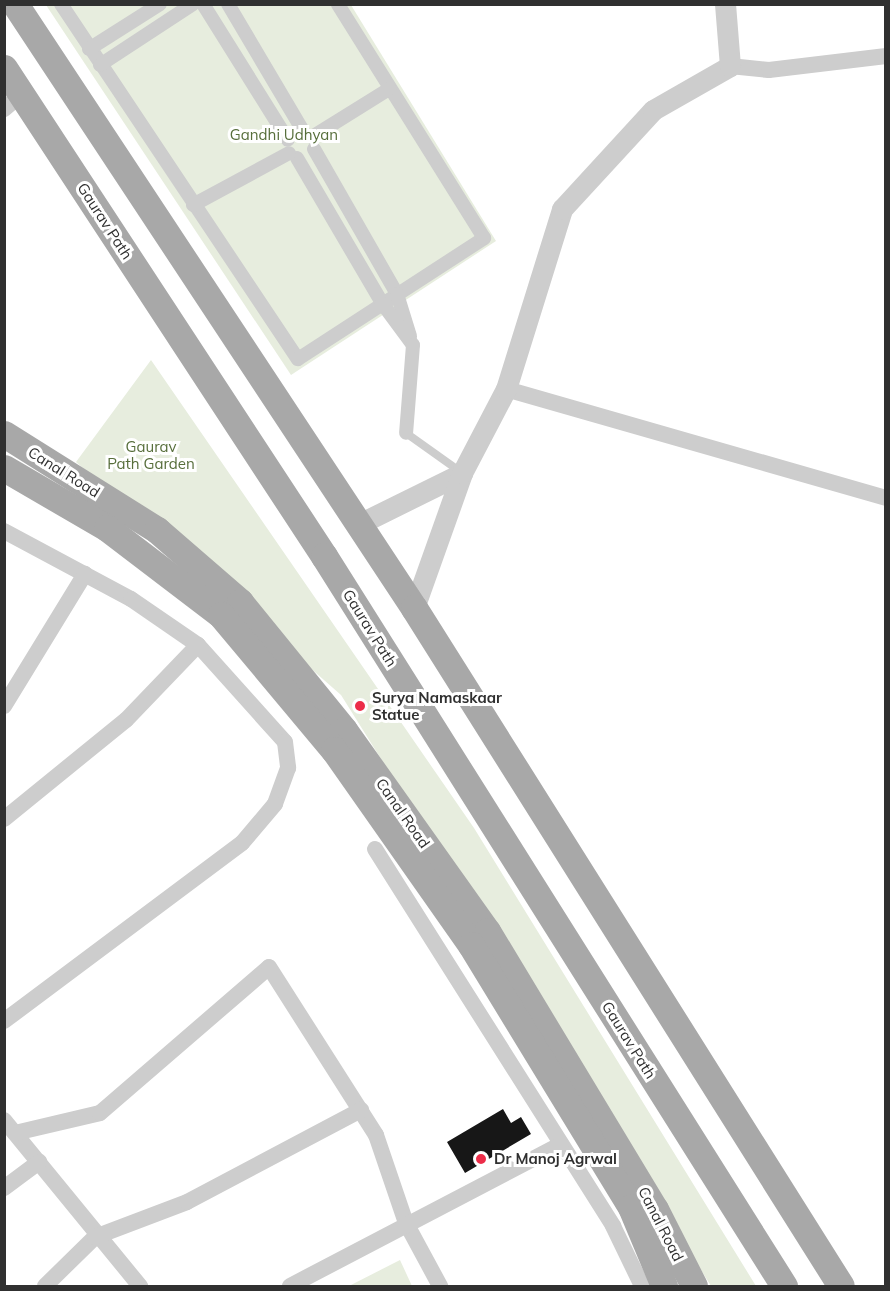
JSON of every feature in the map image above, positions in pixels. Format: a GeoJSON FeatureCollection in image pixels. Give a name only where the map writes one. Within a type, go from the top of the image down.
{"type":"FeatureCollection","features":[{"type":"Feature","properties":{"kind":"main road"},"geometry":{"type":"LineString","coordinates":[[15,4],[414,608],[841,1287]]}},
{"type":"Feature","properties":{"kind":"main road","name":"Gaurav Path"},"geometry":{"type":"LineString","coordinates":[[4,68],[13,101],[324,556],[784,1287]]}},
{"type":"Feature","properties":{"kind":"main road","name":"Canal Road"},"geometry":{"type":"LineString","coordinates":[[4,434],[157,530],[232,595],[344,730],[487,931],[656,1209],[694,1287]]}},
{"type":"Feature","properties":{"kind":"main road"},"geometry":{"type":"LineString","coordinates":[[4,468],[107,528],[221,615],[334,750],[471,945],[631,1207],[664,1287]]}},
{"type":"Feature","properties":{"kind":"street"},"geometry":{"type":"LineString","coordinates":[[61,4],[88,49],[298,359],[484,238],[338,4]]}},
{"type":"Feature","properties":{"kind":"street"},"geometry":{"type":"LineString","coordinates":[[88,49],[160,4]]}},
{"type":"Feature","properties":{"kind":"street"},"geometry":{"type":"LineString","coordinates":[[100,65],[193,4]]}},
{"type":"Feature","properties":{"kind":"street"},"geometry":{"type":"LineString","coordinates":[[203,4],[382,303],[413,345]]}},
{"type":"Feature","properties":{"kind":"street"},"geometry":{"type":"LineString","coordinates":[[228,4],[310,139],[397,294],[413,345],[406,434]]}},
{"type":"Feature","properties":{"kind":"street"},"geometry":{"type":"LineString","coordinates":[[725,4],[730,66]]}},
{"type":"Feature","properties":{"kind":"street"},"geometry":{"type":"LineString","coordinates":[[414,608],[462,473],[506,389],[562,209],[653,110],[730,66],[769,70],[885,56]]}},
{"type":"Feature","properties":{"kind":"street"},"geometry":{"type":"LineString","coordinates":[[310,139],[389,89]]}},
{"type":"Feature","properties":{"kind":"street"},"geometry":{"type":"LineString","coordinates":[[193,205],[291,150]]}},
{"type":"Feature","properties":{"kind":"street"},"geometry":{"type":"LineString","coordinates":[[506,389],[885,498]]}},
{"type":"Feature","properties":{"kind":"street"},"geometry":{"type":"LineString","coordinates":[[358,524],[462,473]]}},
{"type":"Feature","properties":{"kind":"street"},"geometry":{"type":"LineString","coordinates":[[4,531],[85,574],[198,645],[285,742],[288,768],[275,804],[242,843],[177,896],[4,1021]]}},
{"type":"Feature","properties":{"kind":"street"},"geometry":{"type":"LineString","coordinates":[[4,706],[85,574]]}},
{"type":"Feature","properties":{"kind":"street"},"geometry":{"type":"LineString","coordinates":[[4,819],[126,720],[198,645]]}},
{"type":"Feature","properties":{"kind":"street"},"geometry":{"type":"LineString","coordinates":[[375,849],[613,1226],[642,1287]]}},
{"type":"Feature","properties":{"kind":"street"},"geometry":{"type":"LineString","coordinates":[[10,1126],[100,1113],[269,967],[376,1135],[406,1223],[440,1287]]}},
{"type":"Feature","properties":{"kind":"street"},"geometry":{"type":"LineString","coordinates":[[45,1287],[95,1237],[188,1202],[361,1110]]}},
{"type":"Feature","properties":{"kind":"street"},"geometry":{"type":"LineString","coordinates":[[10,1126],[95,1237],[140,1287]]}},
{"type":"Feature","properties":{"kind":"street"},"geometry":{"type":"LineString","coordinates":[[290,1287],[406,1223],[560,1145]]}},
{"type":"Feature","properties":{"kind":"street"},"geometry":{"type":"LineString","coordinates":[[4,1188],[39,1162]]}},
{"type":"Feature","properties":{"kind":"lane"},"geometry":{"type":"LineString","coordinates":[[406,434],[462,473]]}},
{"type":"Feature","properties":{"kind":"green space","name":"Gandhi Udhyan"},"geometry":{"type":"Polygon","coordinates":[[[46,5],[351,5],[496,241],[291,375],[46,5]]]}},
{"type":"Feature","properties":{"kind":"green space","name":"Gaurav Path Garden"},"geometry":{"type":"Polygon","coordinates":[[[151,360],[474,828],[756,1286],[711,1286],[341,695],[76,462],[151,360]]]}},
{"type":"Feature","properties":{"kind":"green space"},"geometry":{"type":"Polygon","coordinates":[[[400,1260],[412,1286],[349,1286],[400,1260]]]}},
{"type":"Feature","properties":{"kind":"building"},"geometry":{"type":"Polygon","coordinates":[[[503,1109],[511,1123],[521,1117],[531,1134],[465,1173],[447,1142],[503,1109]]]}},
{"type":"Feature","properties":{"kind":"place","name":"Surya Namaskaar Statue"},"geometry":{"type":"Point","coordinates":[360,706]}},
{"type":"Feature","properties":{"kind":"place","name":"Dr Manoj Agrwal"},"geometry":{"type":"Point","coordinates":[481,1159]}}]}
